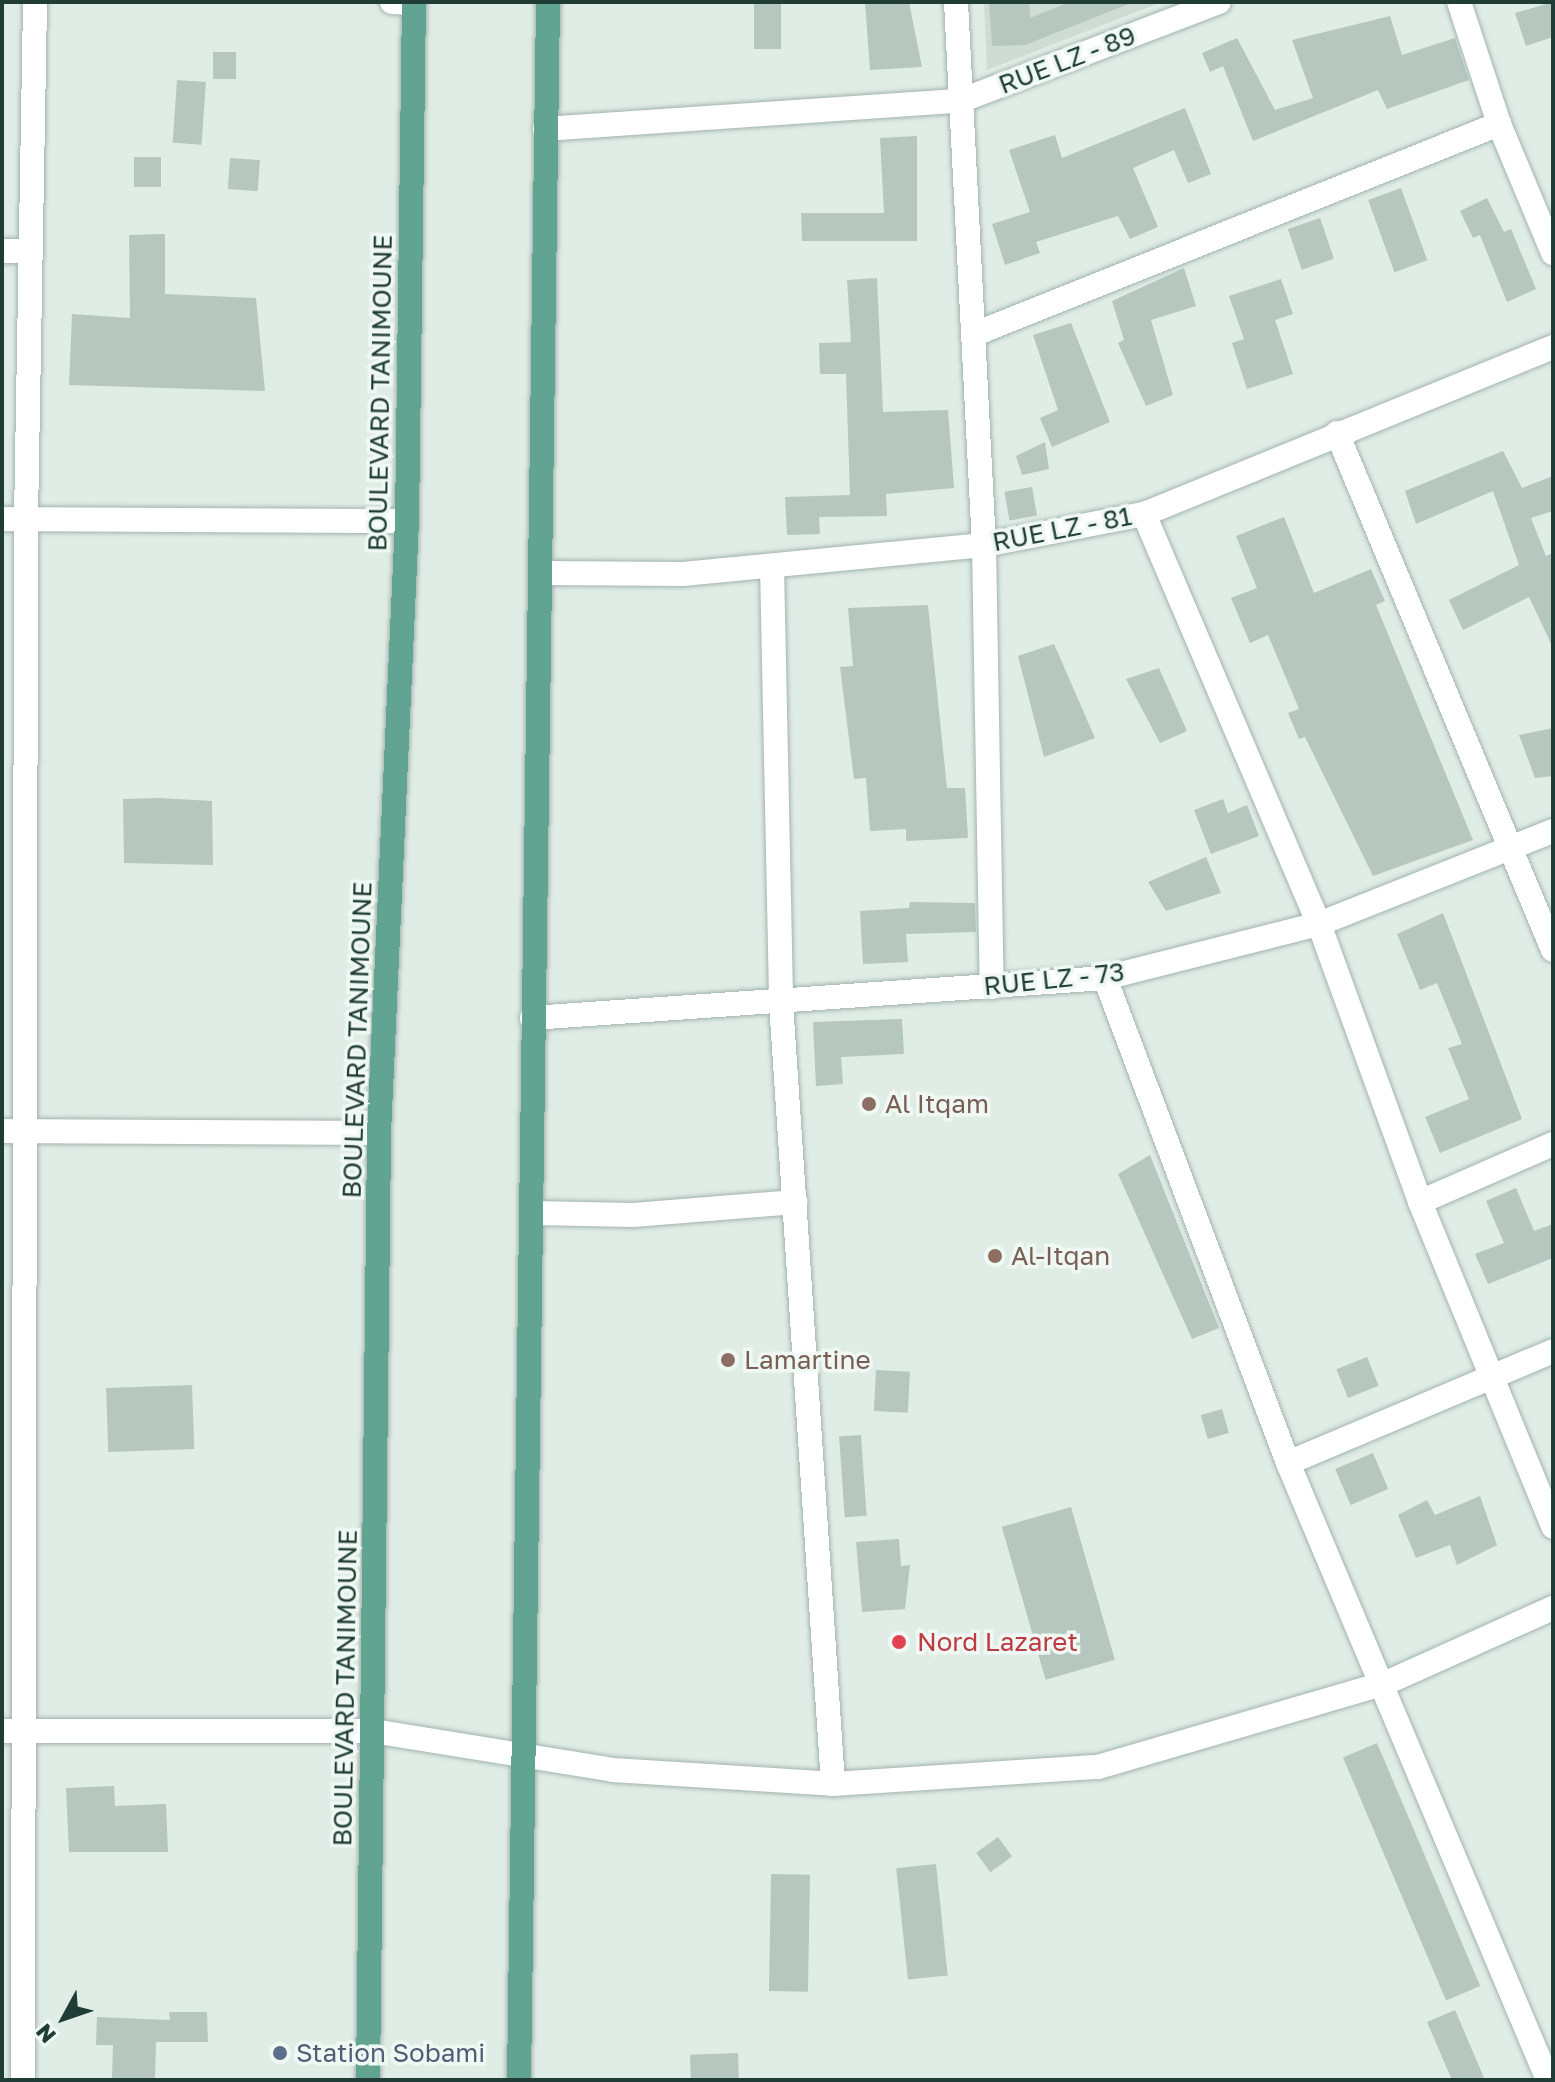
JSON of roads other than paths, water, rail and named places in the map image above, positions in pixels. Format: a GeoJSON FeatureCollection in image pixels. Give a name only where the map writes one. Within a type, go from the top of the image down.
{"type":"FeatureCollection","features":[{"type":"Feature","properties":{"kind":"main road","name":"BOULEVARD TANIMOUNE"},"geometry":{"type":"LineString","coordinates":[[368,2080],[379,1133],[407,521],[414,2]]}},
{"type":"Feature","properties":{"kind":"main road"},"geometry":{"type":"LineString","coordinates":[[519,2080],[548,2]]}},
{"type":"Feature","properties":{"kind":"street"},"geometry":{"type":"LineString","coordinates":[[23,2080],[13,1953],[14,519],[29,251],[35,2]]}},
{"type":"Feature","properties":{"kind":"street"},"geometry":{"type":"LineString","coordinates":[[392,2],[414,2]]}},
{"type":"Feature","properties":{"kind":"street"},"geometry":{"type":"LineString","coordinates":[[956,2],[984,545],[992,987]]}},
{"type":"Feature","properties":{"kind":"street","name":"RUE LZ - 89"},"geometry":{"type":"LineString","coordinates":[[545,129],[960,101],[1219,2]]}},
{"type":"Feature","properties":{"kind":"street"},"geometry":{"type":"LineString","coordinates":[[1459,2],[1499,124],[1553,253]]}},
{"type":"Feature","properties":{"kind":"street"},"geometry":{"type":"LineString","coordinates":[[975,334],[1499,124]]}},
{"type":"Feature","properties":{"kind":"street"},"geometry":{"type":"LineString","coordinates":[[2,251],[29,251]]}},
{"type":"Feature","properties":{"kind":"street","name":"RUE LZ - 81"},"geometry":{"type":"LineString","coordinates":[[541,573],[683,574],[772,566],[984,545],[1144,514],[1553,347]]}},
{"type":"Feature","properties":{"kind":"street"},"geometry":{"type":"LineString","coordinates":[[1337,433],[1553,950]]}},
{"type":"Feature","properties":{"kind":"street"},"geometry":{"type":"LineString","coordinates":[[1144,514],[1319,924],[1420,1202],[1553,1527]]}},
{"type":"Feature","properties":{"kind":"street"},"geometry":{"type":"LineString","coordinates":[[14,519],[407,521]]}},
{"type":"Feature","properties":{"kind":"street"},"geometry":{"type":"LineString","coordinates":[[772,566],[781,1003],[833,1784]]}},
{"type":"Feature","properties":{"kind":"street","name":"RUE LZ - 73"},"geometry":{"type":"LineString","coordinates":[[532,1018],[1105,978],[1319,924],[1553,831]]}},
{"type":"Feature","properties":{"kind":"street"},"geometry":{"type":"LineString","coordinates":[[1105,978],[1288,1463],[1386,1683],[1548,2080]]}},
{"type":"Feature","properties":{"kind":"street"},"geometry":{"type":"LineString","coordinates":[[13,1132],[379,1133]]}},
{"type":"Feature","properties":{"kind":"street"},"geometry":{"type":"LineString","coordinates":[[1420,1202],[1553,1144]]}},
{"type":"Feature","properties":{"kind":"street"},"geometry":{"type":"LineString","coordinates":[[533,1213],[633,1215],[795,1202]]}},
{"type":"Feature","properties":{"kind":"street"},"geometry":{"type":"LineString","coordinates":[[1288,1463],[1553,1351]]}},
{"type":"Feature","properties":{"kind":"street"},"geometry":{"type":"LineString","coordinates":[[12,1731],[373,1731],[525,1750],[613,1770],[833,1784],[1098,1767],[1386,1683],[1553,1608]]}},
{"type":"Feature","properties":{"kind":"place","name":"Al Itqam"},"geometry":{"type":"Point","coordinates":[869,1104]}},
{"type":"Feature","properties":{"kind":"place","name":"Al-Itqan"},"geometry":{"type":"Point","coordinates":[995,1256]}},
{"type":"Feature","properties":{"kind":"place","name":"Lamartine"},"geometry":{"type":"Point","coordinates":[728,1360]}},
{"type":"Feature","properties":{"kind":"place","name":"Nord Lazaret"},"geometry":{"type":"Point","coordinates":[899,1642]}},
{"type":"Feature","properties":{"kind":"place","name":"Station Sobami"},"geometry":{"type":"Point","coordinates":[280,2053]}}]}
